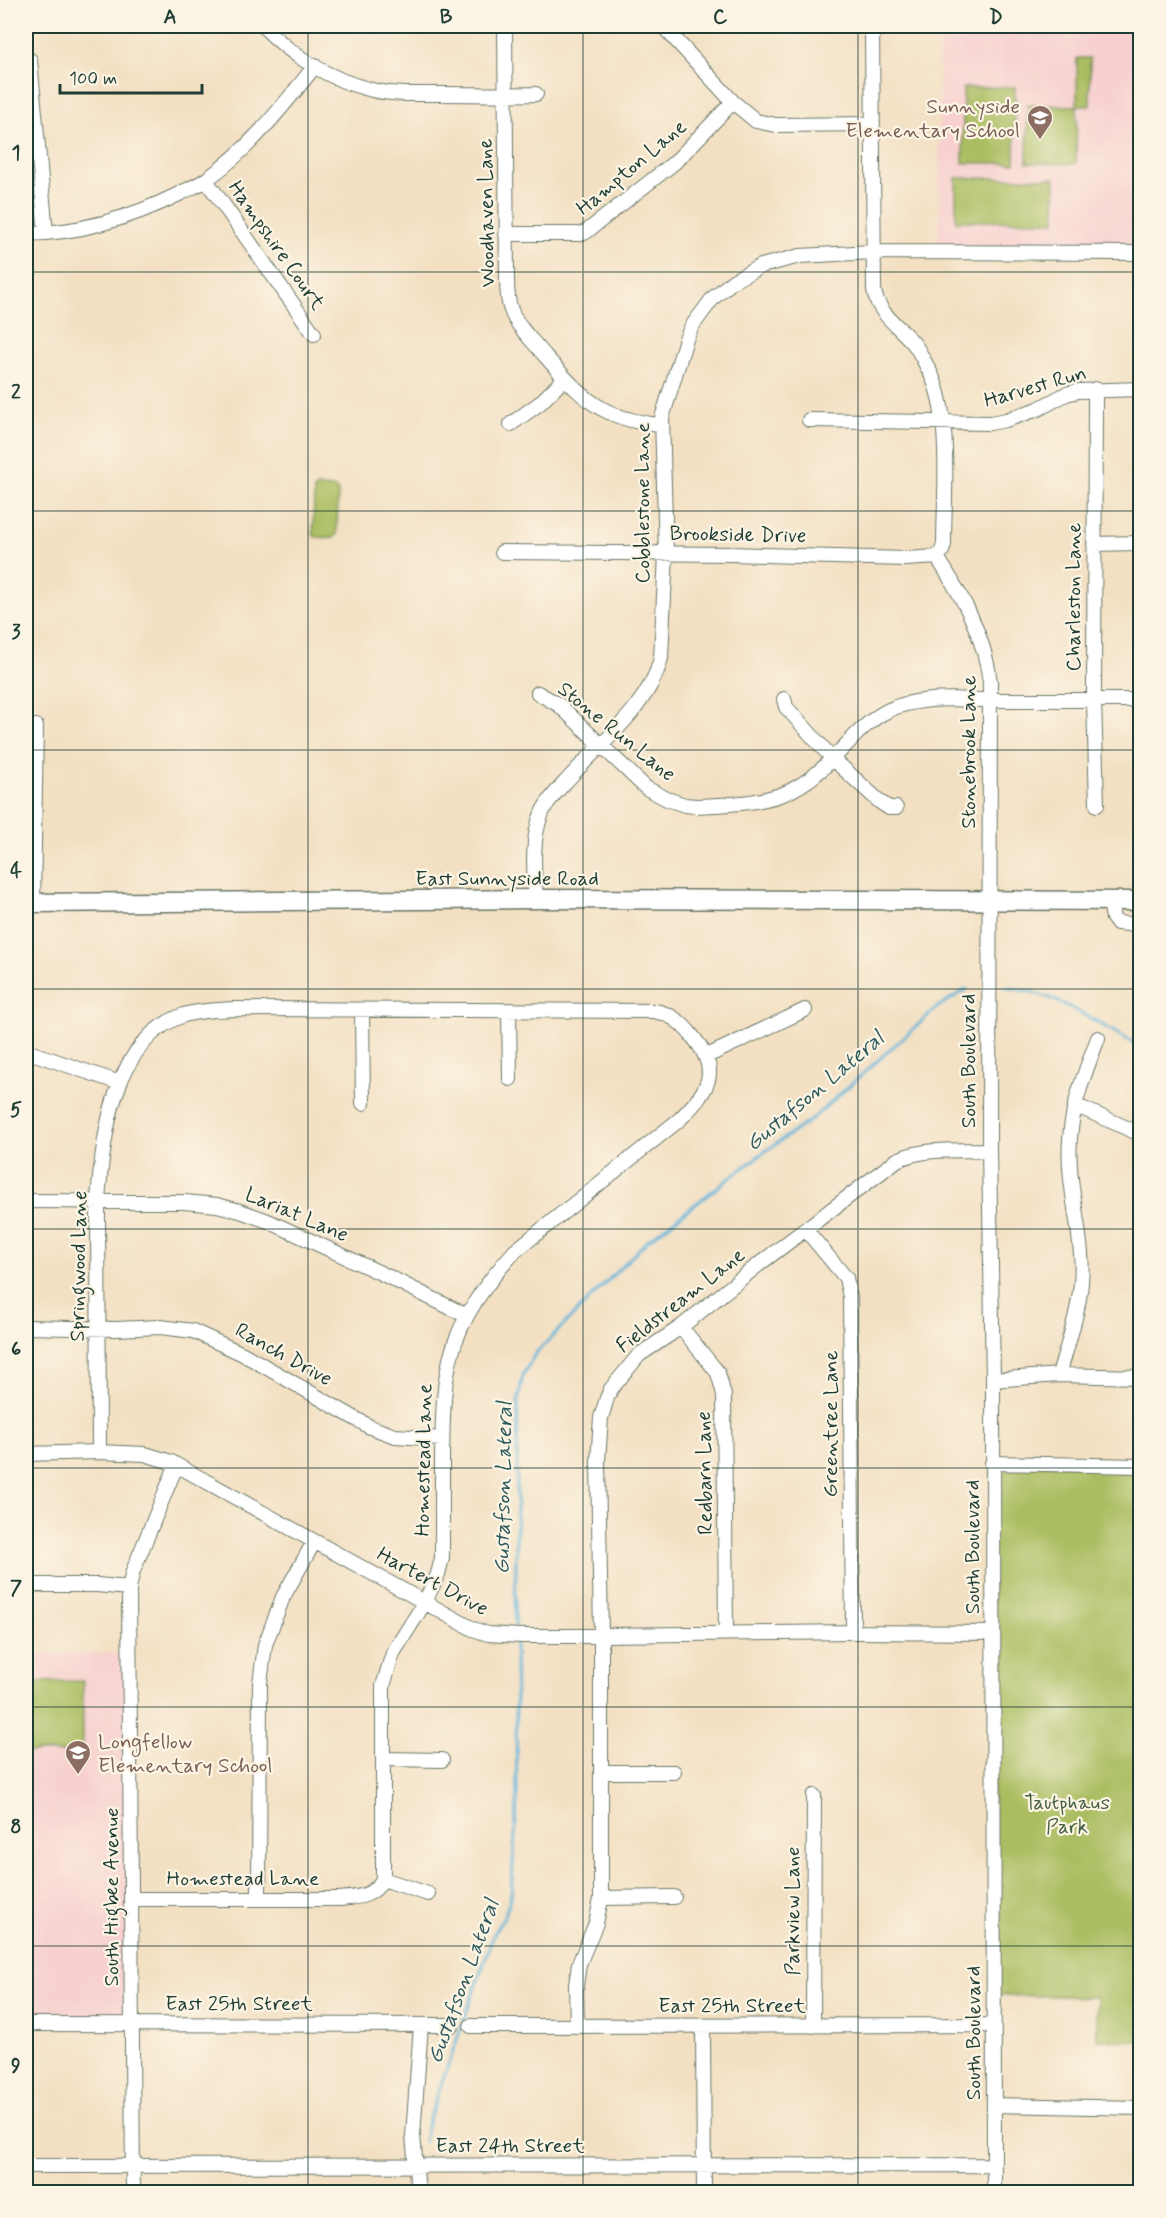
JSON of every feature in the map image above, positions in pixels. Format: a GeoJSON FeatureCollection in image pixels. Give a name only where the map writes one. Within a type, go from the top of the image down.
{"type":"FeatureCollection","features":[{"type":"Feature","properties":{"kind":"main road","name":"East Sunnyside Road"},"geometry":{"type":"LineString","coordinates":[[29,903],[536,899],[1140,901]]}},
{"type":"Feature","properties":{"kind":"street"},"geometry":{"type":"LineString","coordinates":[[263,26],[293,54],[351,83],[396,94],[536,94]]}},
{"type":"Feature","properties":{"kind":"street","name":"Woodhaven Lane"},"geometry":{"type":"LineString","coordinates":[[505,26],[506,234],[507,278],[511,312],[521,328],[565,378],[596,406],[632,422],[660,425]]}},
{"type":"Feature","properties":{"kind":"street"},"geometry":{"type":"LineString","coordinates":[[663,26],[733,102],[756,121],[765,124],[873,124]]}},
{"type":"Feature","properties":{"kind":"street"},"geometry":{"type":"LineString","coordinates":[[872,26],[875,298],[914,345],[931,374],[938,394],[944,450],[944,544],[937,557]]}},
{"type":"Feature","properties":{"kind":"street"},"geometry":{"type":"LineString","coordinates":[[30,60],[46,233]]}},
{"type":"Feature","properties":{"kind":"street"},"geometry":{"type":"LineString","coordinates":[[26,234],[46,233],[116,220],[157,205],[206,180],[245,147],[278,113],[315,66]]}},
{"type":"Feature","properties":{"kind":"street","name":"Hampton Lane"},"geometry":{"type":"LineString","coordinates":[[506,234],[580,234],[586,232],[675,162],[733,102]]}},
{"type":"Feature","properties":{"kind":"street","name":"Hampshire Court"},"geometry":{"type":"LineString","coordinates":[[206,180],[314,334]]}},
{"type":"Feature","properties":{"kind":"street","name":"Cobblestone Lane"},"geometry":{"type":"LineString","coordinates":[[536,899],[536,834],[543,811],[600,744],[635,709],[658,669],[661,658],[666,554],[660,425],[686,339],[692,326],[713,298],[746,273],[779,260],[800,256],[873,252],[1140,253]]}},
{"type":"Feature","properties":{"kind":"street"},"geometry":{"type":"LineString","coordinates":[[511,424],[540,403],[565,378]]}},
{"type":"Feature","properties":{"kind":"street","name":"Harvest Run"},"geometry":{"type":"LineString","coordinates":[[809,420],[977,423],[1006,420],[1038,409],[1066,394],[1095,389],[1140,389]]}},
{"type":"Feature","properties":{"kind":"street","name":"Charleston Lane"},"geometry":{"type":"LineString","coordinates":[[1095,389],[1094,700],[1097,805]]}},
{"type":"Feature","properties":{"kind":"street"},"geometry":{"type":"LineString","coordinates":[[1094,544],[1140,543]]}},
{"type":"Feature","properties":{"kind":"street","name":"Brookside Drive"},"geometry":{"type":"LineString","coordinates":[[502,552],[906,559],[937,557]]}},
{"type":"Feature","properties":{"kind":"street","name":"Stonebrook Lane"},"geometry":{"type":"LineString","coordinates":[[937,557],[969,611],[988,662],[990,902]]}},
{"type":"Feature","properties":{"kind":"street","name":"Stone Run Lane"},"geometry":{"type":"LineString","coordinates":[[538,693],[559,705],[646,788],[667,799],[696,806],[781,795],[803,784],[833,759],[859,731],[887,711],[917,702],[960,698],[1140,700]]}},
{"type":"Feature","properties":{"kind":"street"},"geometry":{"type":"LineString","coordinates":[[783,699],[786,707],[833,759],[880,802],[889,808],[896,808]]}},
{"type":"Feature","properties":{"kind":"street"},"geometry":{"type":"LineString","coordinates":[[29,903],[36,726]]}},
{"type":"Feature","properties":{"kind":"street"},"geometry":{"type":"LineString","coordinates":[[1110,901],[1113,918],[1117,924],[1140,925]]}},
{"type":"Feature","properties":{"kind":"street","name":"South Boulevard"},"geometry":{"type":"LineString","coordinates":[[990,902],[994,2193]]}},
{"type":"Feature","properties":{"kind":"street","name":"Springwood Lane"},"geometry":{"type":"LineString","coordinates":[[99,1452],[98,1200],[101,1164],[108,1124],[120,1083],[140,1044],[162,1025],[184,1015],[204,1010],[234,1009],[663,1012],[682,1024],[708,1060]]}},
{"type":"Feature","properties":{"kind":"street"},"geometry":{"type":"LineString","coordinates":[[362,1010],[363,1102]]}},
{"type":"Feature","properties":{"kind":"street"},"geometry":{"type":"LineString","coordinates":[[509,1010],[510,1079]]}},
{"type":"Feature","properties":{"kind":"street"},"geometry":{"type":"LineString","coordinates":[[708,1060],[805,1010]]}},
{"type":"Feature","properties":{"kind":"street"},"geometry":{"type":"LineString","coordinates":[[1059,1375],[1078,1310],[1082,1277],[1069,1165],[1070,1137],[1075,1105],[1098,1038]]}},
{"type":"Feature","properties":{"kind":"street"},"geometry":{"type":"LineString","coordinates":[[26,1052],[120,1083]]}},
{"type":"Feature","properties":{"kind":"street","name":"Homestead Lane"},"geometry":{"type":"LineString","coordinates":[[131,1899],[340,1899],[365,1897],[378,1888],[383,1879],[385,1759],[383,1686],[393,1653],[425,1602],[438,1574],[442,1558],[443,1389],[451,1355],[467,1316],[497,1270],[515,1251],[678,1120],[700,1099],[708,1082],[708,1060]]}},
{"type":"Feature","properties":{"kind":"street"},"geometry":{"type":"LineString","coordinates":[[1075,1105],[1140,1134]]}},
{"type":"Feature","properties":{"kind":"street","name":"Fieldstream Lane"},"geometry":{"type":"LineString","coordinates":[[577,2026],[576,1985],[579,1964],[596,1923],[601,1898],[601,1635],[598,1461],[601,1418],[611,1389],[639,1355],[681,1327],[897,1160],[909,1154],[926,1151],[989,1150]]}},
{"type":"Feature","properties":{"kind":"street","name":"Lariat Lane"},"geometry":{"type":"LineString","coordinates":[[26,1201],[98,1200],[217,1205],[268,1221],[467,1316]]}},
{"type":"Feature","properties":{"kind":"street","name":"Greentree Lane"},"geometry":{"type":"LineString","coordinates":[[807,1230],[846,1278],[850,1297],[853,1632]]}},
{"type":"Feature","properties":{"kind":"street","name":"Ranch Drive"},"geometry":{"type":"LineString","coordinates":[[26,1327],[160,1327],[193,1331],[243,1354],[370,1427],[395,1436],[442,1439]]}},
{"type":"Feature","properties":{"kind":"street","name":"Redbarn Lane"},"geometry":{"type":"LineString","coordinates":[[681,1327],[718,1373],[724,1395],[726,1633]]}},
{"type":"Feature","properties":{"kind":"street"},"geometry":{"type":"LineString","coordinates":[[993,1380],[1059,1375],[1140,1377]]}},
{"type":"Feature","properties":{"kind":"street","name":"Hartert Drive"},"geometry":{"type":"LineString","coordinates":[[26,1454],[99,1452],[145,1454],[171,1462],[473,1629],[488,1634],[514,1636],[853,1632],[993,1633]]}},
{"type":"Feature","properties":{"kind":"street"},"geometry":{"type":"LineString","coordinates":[[992,1463],[1140,1466]]}},
{"type":"Feature","properties":{"kind":"street","name":"South Higbee Avenue"},"geometry":{"type":"LineString","coordinates":[[133,2193],[129,1588],[133,1571],[176,1466]]}},
{"type":"Feature","properties":{"kind":"street"},"geometry":{"type":"LineString","coordinates":[[259,1899],[260,1683],[265,1645],[283,1597],[314,1542]]}},
{"type":"Feature","properties":{"kind":"street"},"geometry":{"type":"LineString","coordinates":[[26,1585],[97,1585],[129,1588]]}},
{"type":"Feature","properties":{"kind":"street"},"geometry":{"type":"LineString","coordinates":[[385,1759],[442,1760]]}},
{"type":"Feature","properties":{"kind":"street"},"geometry":{"type":"LineString","coordinates":[[601,1772],[674,1772]]}},
{"type":"Feature","properties":{"kind":"street","name":"Parkview Lane"},"geometry":{"type":"LineString","coordinates":[[813,2026],[814,1796]]}},
{"type":"Feature","properties":{"kind":"street"},"geometry":{"type":"LineString","coordinates":[[383,1879],[428,1894]]}},
{"type":"Feature","properties":{"kind":"street"},"geometry":{"type":"LineString","coordinates":[[601,1898],[674,1897]]}},
{"type":"Feature","properties":{"kind":"street","name":"East 25th Street"},"geometry":{"type":"LineString","coordinates":[[26,2024],[452,2025]]}},
{"type":"Feature","properties":{"kind":"street"},"geometry":{"type":"LineString","coordinates":[[418,2193],[413,2135],[421,2025]]}},
{"type":"Feature","properties":{"kind":"street","name":"East 25th Street"},"geometry":{"type":"LineString","coordinates":[[471,2026],[994,2025]]}},
{"type":"Feature","properties":{"kind":"street"},"geometry":{"type":"LineString","coordinates":[[703,2026],[704,2193]]}},
{"type":"Feature","properties":{"kind":"street"},"geometry":{"type":"LineString","coordinates":[[994,2105],[1140,2108]]}},
{"type":"Feature","properties":{"kind":"street","name":"East 24th Street"},"geometry":{"type":"LineString","coordinates":[[26,2166],[994,2165]]}},
{"type":"Feature","properties":{"kind":"shaded area","name":"Sunnyside Elementary School"},"geometry":{"type":"Polygon","coordinates":[[[1140,28],[1140,253],[939,252],[939,29],[1140,28]]]}},
{"type":"Feature","properties":{"kind":"shaded area","name":"Longfellow Elementary School"},"geometry":{"type":"Polygon","coordinates":[[[130,1653],[132,2024],[26,2024],[26,1654],[130,1653]]]}},
{"type":"Feature","properties":{"kind":"green space"},"geometry":{"type":"Polygon","coordinates":[[[1077,58],[1090,58],[1090,106],[1077,106],[1077,58]]]}},
{"type":"Feature","properties":{"kind":"green space"},"geometry":{"type":"Polygon","coordinates":[[[1015,87],[1015,163],[963,163],[963,88],[1015,87]]]}},
{"type":"Feature","properties":{"kind":"green space"},"geometry":{"type":"Polygon","coordinates":[[[1028,105],[1077,106],[1076,164],[1027,163],[1028,105]]]}},
{"type":"Feature","properties":{"kind":"green space"},"geometry":{"type":"Polygon","coordinates":[[[956,178],[1055,178],[1055,221],[956,221],[956,178]]]}},
{"type":"Feature","properties":{"kind":"green space"},"geometry":{"type":"Polygon","coordinates":[[[317,487],[335,488],[338,492],[337,534],[334,538],[315,537],[313,534],[314,490],[317,487]]]}},
{"type":"Feature","properties":{"kind":"green space","name":"Tautphaus Park"},"geometry":{"type":"Polygon","coordinates":[[[992,1463],[1140,1466],[1140,2041],[1097,2040],[1097,1997],[994,1995],[992,1463]]]}},
{"type":"Feature","properties":{"kind":"green space"},"geometry":{"type":"Polygon","coordinates":[[[83,1681],[83,1752],[26,1752],[26,1682],[83,1681]]]}},
{"type":"Feature","properties":{"kind":"waterway","name":"Gustafson Lateral"},"geometry":{"type":"LineString","coordinates":[[1006,988],[1023,990],[1058,1002],[1140,1046]]}},
{"type":"Feature","properties":{"kind":"waterway","name":"Gustafson Lateral"},"geometry":{"type":"LineString","coordinates":[[515,1631],[518,1402],[523,1375],[535,1354],[647,1241],[760,1155],[812,1119],[939,1006],[967,989]]}},
{"type":"Feature","properties":{"kind":"waterway","name":"Gustafson Lateral"},"geometry":{"type":"LineString","coordinates":[[424,2142],[428,2122],[495,1931],[505,1915],[511,1896],[517,1802],[515,1640]]}},
{"type":"Feature","properties":{"kind":"place","name":"Sunnyside Elementary School"},"geometry":{"type":"Point","coordinates":[1040,141]}},
{"type":"Feature","properties":{"kind":"place","name":"Longfellow Elementary School"},"geometry":{"type":"Point","coordinates":[78,1776]}}]}
